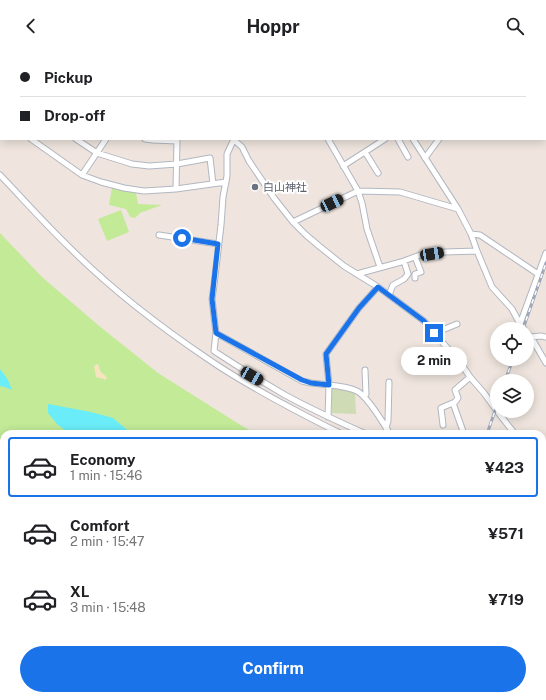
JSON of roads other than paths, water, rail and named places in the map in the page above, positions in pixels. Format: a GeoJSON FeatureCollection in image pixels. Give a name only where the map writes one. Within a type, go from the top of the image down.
{"type":"FeatureCollection","features":[{"type":"Feature","properties":{"kind":"street"},"geometry":{"type":"LineString","coordinates":[[32,140],[82,175],[124,188],[144,192],[226,182]]}},
{"type":"Feature","properties":{"kind":"street"},"geometry":{"type":"LineString","coordinates":[[78,140],[97,153],[132,164],[149,166],[177,164],[210,158],[213,184]]}},
{"type":"Feature","properties":{"kind":"street"},"geometry":{"type":"LineString","coordinates":[[82,175],[105,140]]}},
{"type":"Feature","properties":{"kind":"street"},"geometry":{"type":"LineString","coordinates":[[153,140],[177,140],[176,189]]}},
{"type":"Feature","properties":{"kind":"street"},"geometry":{"type":"LineString","coordinates":[[234,140],[227,154],[226,182],[212,299],[216,333],[214,351],[252,376],[286,395],[357,430]]}},
{"type":"Feature","properties":{"kind":"street"},"geometry":{"type":"LineString","coordinates":[[235,140],[242,147],[249,161],[274,198],[293,222],[319,246],[424,321],[462,365],[490,401]]}},
{"type":"Feature","properties":{"kind":"street"},"geometry":{"type":"LineString","coordinates":[[329,140],[358,191],[367,229],[380,267]]}},
{"type":"Feature","properties":{"kind":"street"},"geometry":{"type":"LineString","coordinates":[[343,166],[383,140]]}},
{"type":"Feature","properties":{"kind":"street"},"geometry":{"type":"LineString","coordinates":[[399,140],[408,157]]}},
{"type":"Feature","properties":{"kind":"street"},"geometry":{"type":"LineString","coordinates":[[414,140],[458,209],[471,234],[476,251],[492,287],[512,309],[519,322]]}},
{"type":"Feature","properties":{"kind":"street"},"geometry":{"type":"LineString","coordinates":[[425,158],[438,140]]}},
{"type":"Feature","properties":{"kind":"street"},"geometry":{"type":"LineString","coordinates":[[365,152],[378,173]]}},
{"type":"Feature","properties":{"kind":"street"},"geometry":{"type":"LineString","coordinates":[[0,175],[53,232],[88,265],[140,310],[209,360],[256,389],[333,430]]}},
{"type":"Feature","properties":{"kind":"street"},"geometry":{"type":"LineString","coordinates":[[293,222],[358,191],[400,192],[458,209]]}},
{"type":"Feature","properties":{"kind":"street"},"geometry":{"type":"LineString","coordinates":[[471,234],[480,235],[538,274]]}},
{"type":"Feature","properties":{"kind":"street"},"geometry":{"type":"LineString","coordinates":[[159,235],[218,244]]}},
{"type":"Feature","properties":{"kind":"street"},"geometry":{"type":"LineString","coordinates":[[357,274],[420,256],[445,252],[476,251]]}},
{"type":"Feature","properties":{"kind":"street"},"geometry":{"type":"LineString","coordinates":[[521,322],[546,253]]}},
{"type":"Feature","properties":{"kind":"street"},"geometry":{"type":"LineString","coordinates":[[415,257],[421,272],[415,274],[415,278]]}},
{"type":"Feature","properties":{"kind":"street"},"geometry":{"type":"LineString","coordinates":[[388,294],[393,285],[404,279],[408,274],[404,261]]}},
{"type":"Feature","properties":{"kind":"street"},"geometry":{"type":"LineString","coordinates":[[328,417],[329,385],[326,354],[359,308],[378,287]]}},
{"type":"Feature","properties":{"kind":"street"},"geometry":{"type":"LineString","coordinates":[[434,333],[457,324]]}},
{"type":"Feature","properties":{"kind":"street"},"geometry":{"type":"LineString","coordinates":[[216,333],[302,380],[358,392],[364,397],[386,428]]}},
{"type":"Feature","properties":{"kind":"street"},"geometry":{"type":"LineString","coordinates":[[534,335],[546,337]]}},
{"type":"Feature","properties":{"kind":"street"},"geometry":{"type":"LineString","coordinates":[[534,343],[546,363]]}},
{"type":"Feature","properties":{"kind":"street"},"geometry":{"type":"LineString","coordinates":[[364,397],[366,394],[365,370]]}},
{"type":"Feature","properties":{"kind":"street"},"geometry":{"type":"LineString","coordinates":[[443,425],[441,408],[453,403],[458,398],[455,390],[470,377]]}},
{"type":"Feature","properties":{"kind":"street"},"geometry":{"type":"LineString","coordinates":[[386,428],[388,421],[388,382]]}},
{"type":"Feature","properties":{"kind":"street"},"geometry":{"type":"LineString","coordinates":[[453,403],[463,430]]}},
{"type":"Feature","properties":{"kind":"street"},"geometry":{"type":"LineString","coordinates":[[502,418],[512,430]]}},
{"type":"Feature","properties":{"kind":"water"},"geometry":{"type":"Polygon","coordinates":[[[0,369],[8,380],[12,390],[0,386],[0,369]]]}},
{"type":"Feature","properties":{"kind":"water"},"geometry":{"type":"Polygon","coordinates":[[[48,404],[91,412],[113,418],[127,430],[65,430],[57,424],[48,413],[48,404]]]}},
{"type":"Feature","properties":{"kind":"railway"},"geometry":{"type":"LineString","coordinates":[[525,322],[546,263]]}},
{"type":"Feature","properties":{"kind":"railway"},"geometry":{"type":"LineString","coordinates":[[508,374],[510,366]]}},
{"type":"Feature","properties":{"kind":"railway"},"geometry":{"type":"LineString","coordinates":[[488,430],[493,418]]}},
{"type":"Feature","properties":{"kind":"place","name":"白山神社"},"geometry":{"type":"Point","coordinates":[255,187]}}]}
